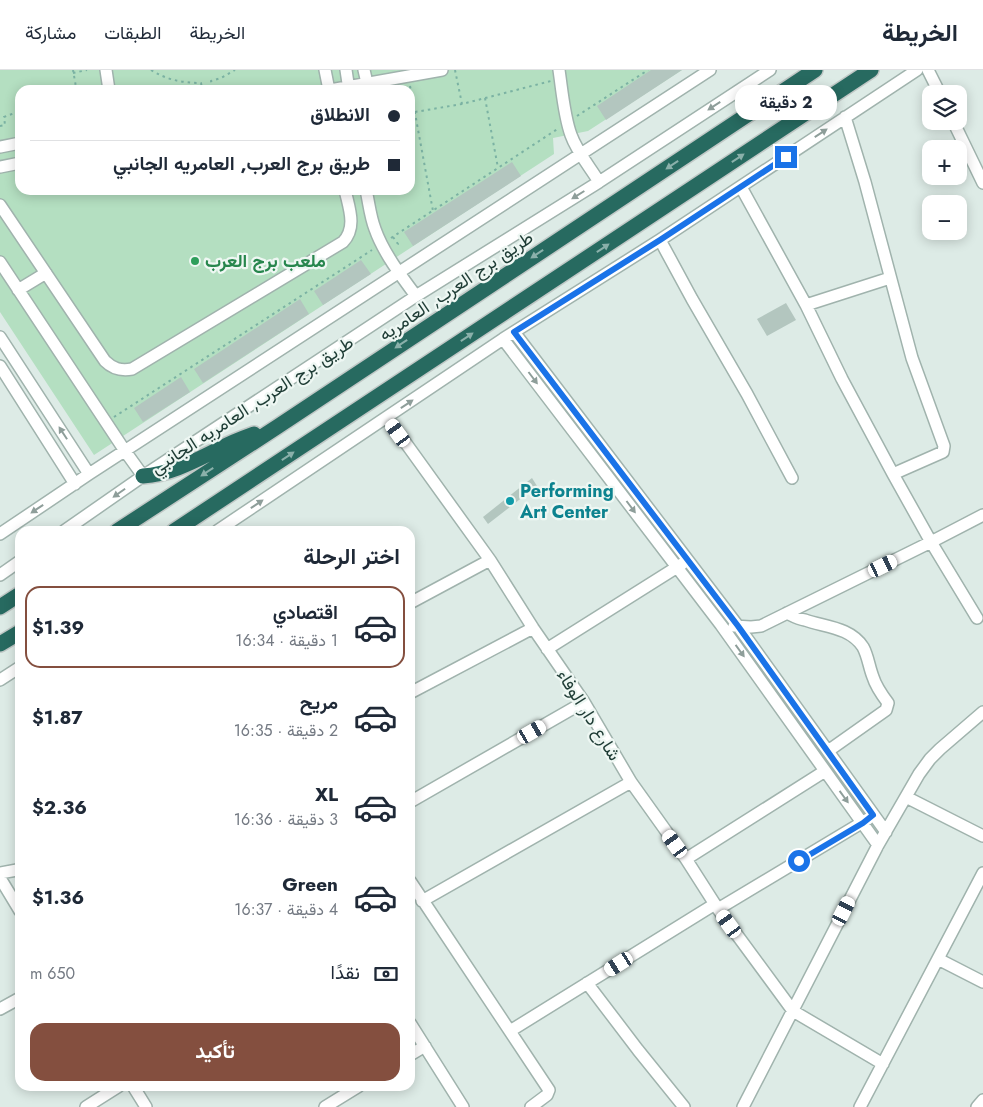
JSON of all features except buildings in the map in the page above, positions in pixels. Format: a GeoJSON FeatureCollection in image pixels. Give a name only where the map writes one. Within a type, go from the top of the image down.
{"type":"FeatureCollection","features":[{"type":"Feature","properties":{"kind":"highway","name":"طريق برج العرب, العامريه"},"geometry":{"type":"LineString","coordinates":[[124,526],[815,70]]}},
{"type":"Feature","properties":{"kind":"highway"},"geometry":{"type":"LineString","coordinates":[[182,526],[871,70]]}},
{"type":"Feature","properties":{"kind":"highway"},"geometry":{"type":"LineString","coordinates":[[143,476],[164,474],[232,442],[277,426]]}},
{"type":"Feature","properties":{"kind":"highway"},"geometry":{"type":"LineString","coordinates":[[0,607],[15,597]]}},
{"type":"Feature","properties":{"kind":"highway"},"geometry":{"type":"LineString","coordinates":[[0,644],[15,635]]}},
{"type":"Feature","properties":{"kind":"street"},"geometry":{"type":"LineString","coordinates":[[106,70],[108,85]]}},
{"type":"Feature","properties":{"kind":"street"},"geometry":{"type":"LineString","coordinates":[[325,70],[328,85]]}},
{"type":"Feature","properties":{"kind":"street"},"geometry":{"type":"LineString","coordinates":[[346,70],[348,85]]}},
{"type":"Feature","properties":{"kind":"street"},"geometry":{"type":"LineString","coordinates":[[364,70],[367,84]]}},
{"type":"Feature","properties":{"kind":"street"},"geometry":{"type":"LineString","coordinates":[[362,85],[442,70]]}},
{"type":"Feature","properties":{"kind":"street"},"geometry":{"type":"LineString","coordinates":[[0,534],[710,70]]}},
{"type":"Feature","properties":{"kind":"street","name":"طريق برج العرب, العامريه الجانبي"},"geometry":{"type":"LineString","coordinates":[[71,526],[143,476],[416,296],[599,182],[770,70]]}},
{"type":"Feature","properties":{"kind":"street"},"geometry":{"type":"LineString","coordinates":[[224,526],[503,339],[660,240],[917,70]]}},
{"type":"Feature","properties":{"kind":"street"},"geometry":{"type":"LineString","coordinates":[[928,70],[936,85]]}},
{"type":"Feature","properties":{"kind":"street"},"geometry":{"type":"LineString","coordinates":[[560,74],[568,128],[573,141],[599,182]]}},
{"type":"Feature","properties":{"kind":"street"},"geometry":{"type":"LineString","coordinates":[[846,117],[912,358],[945,449],[943,452],[893,474]]}},
{"type":"Feature","properties":{"kind":"street"},"geometry":{"type":"LineString","coordinates":[[957,130],[983,183]]}},
{"type":"Feature","properties":{"kind":"street"},"geometry":{"type":"LineString","coordinates":[[0,147],[15,144]]}},
{"type":"Feature","properties":{"kind":"street"},"geometry":{"type":"LineString","coordinates":[[0,167],[15,165]]}},
{"type":"Feature","properties":{"kind":"street"},"geometry":{"type":"LineString","coordinates":[[740,186],[806,305],[842,379],[893,474],[977,618]]}},
{"type":"Feature","properties":{"kind":"street"},"geometry":{"type":"LineString","coordinates":[[0,205],[106,362],[120,370],[132,370],[343,242],[349,233],[351,225],[346,195]]}},
{"type":"Feature","properties":{"kind":"street"},"geometry":{"type":"LineString","coordinates":[[367,195],[378,237],[416,296]]}},
{"type":"Feature","properties":{"kind":"street"},"geometry":{"type":"LineString","coordinates":[[660,240],[792,478]]}},
{"type":"Feature","properties":{"kind":"street"},"geometry":{"type":"LineString","coordinates":[[0,262],[143,476]]}},
{"type":"Feature","properties":{"kind":"street"},"geometry":{"type":"LineString","coordinates":[[18,290],[46,273]]}},
{"type":"Feature","properties":{"kind":"street"},"geometry":{"type":"LineString","coordinates":[[806,305],[890,278]]}},
{"type":"Feature","properties":{"kind":"street"},"geometry":{"type":"LineString","coordinates":[[514,332],[738,626],[886,832]]}},
{"type":"Feature","properties":{"kind":"street"},"geometry":{"type":"LineString","coordinates":[[0,338],[90,474]]}},
{"type":"Feature","properties":{"kind":"street"},"geometry":{"type":"LineString","coordinates":[[503,339],[721,625],[878,845]]}},
{"type":"Feature","properties":{"kind":"street"},"geometry":{"type":"LineString","coordinates":[[0,366],[75,484]]}},
{"type":"Feature","properties":{"kind":"street"},"geometry":{"type":"LineString","coordinates":[[562,416],[572,408]]}},
{"type":"Feature","properties":{"kind":"street","name":"شارع دار الوفاء"},"geometry":{"type":"LineString","coordinates":[[387,417],[490,560],[533,628],[584,702],[631,782],[686,859],[717,907],[793,1011]]}},
{"type":"Feature","properties":{"kind":"street"},"geometry":{"type":"LineString","coordinates":[[721,625],[761,626],[983,515]]}},
{"type":"Feature","properties":{"kind":"street"},"geometry":{"type":"LineString","coordinates":[[415,600],[490,560]]}},
{"type":"Feature","properties":{"kind":"street"},"geometry":{"type":"LineString","coordinates":[[547,648],[687,560]]}},
{"type":"Feature","properties":{"kind":"street"},"geometry":{"type":"LineString","coordinates":[[0,575],[15,564]]}},
{"type":"Feature","properties":{"kind":"street"},"geometry":{"type":"LineString","coordinates":[[787,613],[842,630],[857,640],[866,654],[877,688],[888,704],[886,710],[828,751]]}},
{"type":"Feature","properties":{"kind":"street"},"geometry":{"type":"LineString","coordinates":[[415,690],[533,628]]}},
{"type":"Feature","properties":{"kind":"street"},"geometry":{"type":"LineString","coordinates":[[0,680],[15,670]]}},
{"type":"Feature","properties":{"kind":"street"},"geometry":{"type":"LineString","coordinates":[[415,799],[584,702]]}},
{"type":"Feature","properties":{"kind":"street"},"geometry":{"type":"LineString","coordinates":[[743,1107],[878,845],[919,774],[930,760],[983,712]]}},
{"type":"Feature","properties":{"kind":"street"},"geometry":{"type":"LineString","coordinates":[[686,859],[825,771]]}},
{"type":"Feature","properties":{"kind":"street"},"geometry":{"type":"LineString","coordinates":[[422,901],[631,782]]}},
{"type":"Feature","properties":{"kind":"street"},"geometry":{"type":"LineString","coordinates":[[906,797],[983,836]]}},
{"type":"Feature","properties":{"kind":"street"},"geometry":{"type":"LineString","coordinates":[[510,1031],[587,983],[863,823],[873,815]]}},
{"type":"Feature","properties":{"kind":"street"},"geometry":{"type":"LineString","coordinates":[[0,873],[15,870]]}},
{"type":"Feature","properties":{"kind":"street"},"geometry":{"type":"LineString","coordinates":[[860,1107],[983,873]]}},
{"type":"Feature","properties":{"kind":"street"},"geometry":{"type":"LineString","coordinates":[[0,878],[15,903]]}},
{"type":"Feature","properties":{"kind":"street"},"geometry":{"type":"LineString","coordinates":[[415,889],[549,1090],[548,1095],[531,1107]]}},
{"type":"Feature","properties":{"kind":"street"},"geometry":{"type":"LineString","coordinates":[[938,959],[983,982]]}},
{"type":"Feature","properties":{"kind":"street"},"geometry":{"type":"LineString","coordinates":[[587,983],[684,1107]]}},
{"type":"Feature","properties":{"kind":"street"},"geometry":{"type":"LineString","coordinates":[[0,1010],[15,1001]]}},
{"type":"Feature","properties":{"kind":"street"},"geometry":{"type":"LineString","coordinates":[[793,1011],[883,1064]]}},
{"type":"Feature","properties":{"kind":"street"},"geometry":{"type":"LineString","coordinates":[[415,1031],[463,1107]]}},
{"type":"Feature","properties":{"kind":"street"},"geometry":{"type":"LineString","coordinates":[[415,1052],[425,1046]]}},
{"type":"Feature","properties":{"kind":"street"},"geometry":{"type":"LineString","coordinates":[[86,1107],[111,1091]]}},
{"type":"Feature","properties":{"kind":"street"},"geometry":{"type":"LineString","coordinates":[[136,1091],[146,1107]]}},
{"type":"Feature","properties":{"kind":"street"},"geometry":{"type":"LineString","coordinates":[[324,1107],[351,1091]]}},
{"type":"Feature","properties":{"kind":"street"},"geometry":{"type":"LineString","coordinates":[[977,1107],[983,1100]]}},
{"type":"Feature","properties":{"kind":"path"},"geometry":{"type":"LineString","coordinates":[[76,85],[73,71],[87,70]]}},
{"type":"Feature","properties":{"kind":"path"},"geometry":{"type":"LineString","coordinates":[[151,70],[178,82],[201,83],[201,85]]}},
{"type":"Feature","properties":{"kind":"path"},"geometry":{"type":"LineString","coordinates":[[212,85],[211,81],[235,70]]}},
{"type":"Feature","properties":{"kind":"path"},"geometry":{"type":"LineString","coordinates":[[455,70],[462,104]]}},
{"type":"Feature","properties":{"kind":"path"},"geometry":{"type":"LineString","coordinates":[[433,211],[415,112],[462,104],[560,74]]}},
{"type":"Feature","properties":{"kind":"path"},"geometry":{"type":"LineString","coordinates":[[408,76],[410,85]]}},
{"type":"Feature","properties":{"kind":"path"},"geometry":{"type":"LineString","coordinates":[[484,98],[498,168]]}},
{"type":"Feature","properties":{"kind":"path"},"geometry":{"type":"LineString","coordinates":[[0,126],[5,125],[4,117],[15,113]]}},
{"type":"Feature","properties":{"kind":"green space","name":"ملعب برج العرب"},"geometry":{"type":"Polygon","coordinates":[[[0,70],[682,70],[588,131],[553,138],[554,154],[94,455],[0,312],[0,70]]]}},
{"type":"Feature","properties":{"kind":"place","name":"ملعب برج العرب"},"geometry":{"type":"Point","coordinates":[195,261]}},
{"type":"Feature","properties":{"kind":"place","name":"Performing Art Center"},"geometry":{"type":"Point","coordinates":[510,501]}},
{"type":"Feature","properties":{"kind":"route"},"geometry":{"type":"LineString","coordinates":[[786,157],[660,240],[514,332],[738,626],[873,815],[863,823],[799,861]]}}]}
